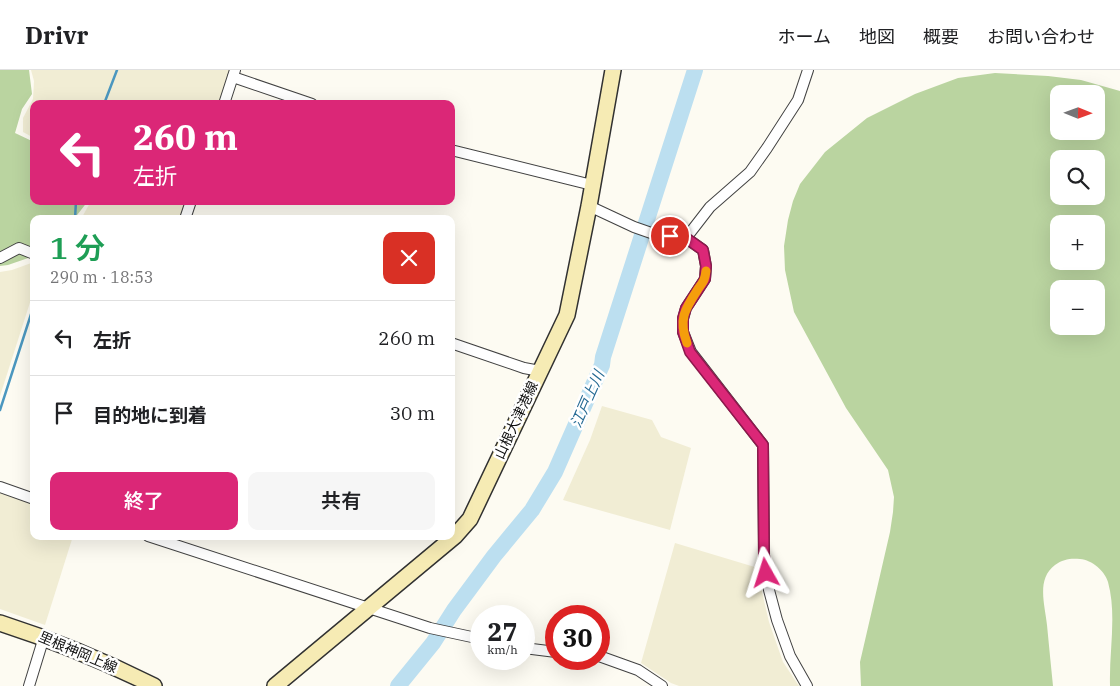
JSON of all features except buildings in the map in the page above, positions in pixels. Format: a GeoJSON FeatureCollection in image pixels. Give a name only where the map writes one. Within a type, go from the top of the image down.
{"type":"FeatureCollection","features":[{"type":"Feature","properties":{"kind":"main road","name":"山根大津港線"},"geometry":{"type":"LineString","coordinates":[[455,536],[470,519],[567,315],[589,206],[613,70]]}},
{"type":"Feature","properties":{"kind":"main road","name":"山根大津港線"},"geometry":{"type":"LineString","coordinates":[[275,686],[450,540]]}},
{"type":"Feature","properties":{"kind":"main road","name":"里根神岡上線"},"geometry":{"type":"LineString","coordinates":[[0,622],[44,638],[154,686]]}},
{"type":"Feature","properties":{"kind":"street"},"geometry":{"type":"LineString","coordinates":[[686,238],[710,207],[750,172],[756,164],[798,100],[808,70]]}},
{"type":"Feature","properties":{"kind":"street"},"geometry":{"type":"LineString","coordinates":[[225,100],[234,74],[302,100]]}},
{"type":"Feature","properties":{"kind":"street"},"geometry":{"type":"LineString","coordinates":[[455,151],[592,185]]}},
{"type":"Feature","properties":{"kind":"street"},"geometry":{"type":"LineString","coordinates":[[589,206],[654,234],[686,238],[703,250],[706,266],[705,279],[686,308],[683,318],[683,332],[690,352],[763,445],[764,555],[769,590],[790,656],[807,686]]}},
{"type":"Feature","properties":{"kind":"street"},"geometry":{"type":"LineString","coordinates":[[0,258],[19,248],[30,252]]}},
{"type":"Feature","properties":{"kind":"street"},"geometry":{"type":"LineString","coordinates":[[455,344],[524,368],[540,371]]}},
{"type":"Feature","properties":{"kind":"street"},"geometry":{"type":"LineString","coordinates":[[0,487],[30,498]]}},
{"type":"Feature","properties":{"kind":"street"},"geometry":{"type":"LineString","coordinates":[[160,540],[304,586],[368,609],[430,628],[470,637]]}},
{"type":"Feature","properties":{"kind":"street"},"geometry":{"type":"LineString","coordinates":[[29,686],[44,638]]}},
{"type":"Feature","properties":{"kind":"street"},"geometry":{"type":"LineString","coordinates":[[610,660],[638,670],[662,686]]}},
{"type":"Feature","properties":{"kind":"shaded area"},"geometry":{"type":"Polygon","coordinates":[[[31,70],[230,70],[220,100],[32,100],[34,81],[31,70]]]}},
{"type":"Feature","properties":{"kind":"shaded area"},"geometry":{"type":"Polygon","coordinates":[[[30,105],[30,136],[23,132],[23,118],[30,105]]]}},
{"type":"Feature","properties":{"kind":"shaded area"},"geometry":{"type":"Polygon","coordinates":[[[89,205],[186,205],[182,215],[83,215],[89,205]]]}},
{"type":"Feature","properties":{"kind":"shaded area"},"geometry":{"type":"Polygon","coordinates":[[[30,263],[30,302],[0,396],[0,272],[30,263]]]}},
{"type":"Feature","properties":{"kind":"shaded area"},"geometry":{"type":"Polygon","coordinates":[[[602,406],[652,420],[661,437],[691,448],[670,530],[563,500],[590,440],[602,406]]]}},
{"type":"Feature","properties":{"kind":"shaded area"},"geometry":{"type":"Polygon","coordinates":[[[0,492],[30,503],[30,540],[72,540],[45,625],[0,609],[0,492]]]}},
{"type":"Feature","properties":{"kind":"shaded area"},"geometry":{"type":"Polygon","coordinates":[[[675,543],[758,568],[769,622],[783,662],[799,686],[679,686],[671,683],[641,663],[675,543]]]}},
{"type":"Feature","properties":{"kind":"green space"},"geometry":{"type":"Polygon","coordinates":[[[0,70],[29,70],[32,94],[22,109],[15,133],[30,140],[30,205],[85,205],[77,215],[30,215],[30,257],[0,266],[0,70]]]}},
{"type":"Feature","properties":{"kind":"green space"},"geometry":{"type":"Polygon","coordinates":[[[995,73],[1081,80],[1099,85],[1050,85],[1050,140],[1105,140],[1105,87],[1120,91],[1120,686],[1110,686],[1112,607],[1108,582],[1101,570],[1093,564],[1085,560],[1073,559],[1058,563],[1045,577],[1043,593],[1053,686],[861,686],[860,662],[890,532],[894,497],[888,470],[846,408],[794,312],[785,270],[784,246],[788,220],[800,184],[825,152],[867,118],[915,94],[958,78],[995,73]]]}},
{"type":"Feature","properties":{"kind":"waterway"},"geometry":{"type":"LineString","coordinates":[[106,100],[117,70]]}},
{"type":"Feature","properties":{"kind":"waterway","name":"江戸上川"},"geometry":{"type":"LineString","coordinates":[[398,686],[433,643],[454,610],[494,556],[532,510],[555,472],[602,365],[695,70]]}},
{"type":"Feature","properties":{"kind":"waterway"},"geometry":{"type":"LineString","coordinates":[[75,215],[76,205]]}},
{"type":"Feature","properties":{"kind":"waterway"},"geometry":{"type":"LineString","coordinates":[[0,410],[30,317]]}},
{"type":"Feature","properties":{"kind":"slow traffic"},"geometry":{"type":"LineString","coordinates":[[687,343],[683,332],[683,318],[686,308],[705,279],[706,271]]}},
{"type":"Feature","properties":{"kind":"route"},"geometry":{"type":"LineString","coordinates":[[670,236],[686,238],[703,250],[706,266],[705,279],[686,308],[683,318],[683,332],[690,352],[763,445],[764,555],[766,573]]}}]}
